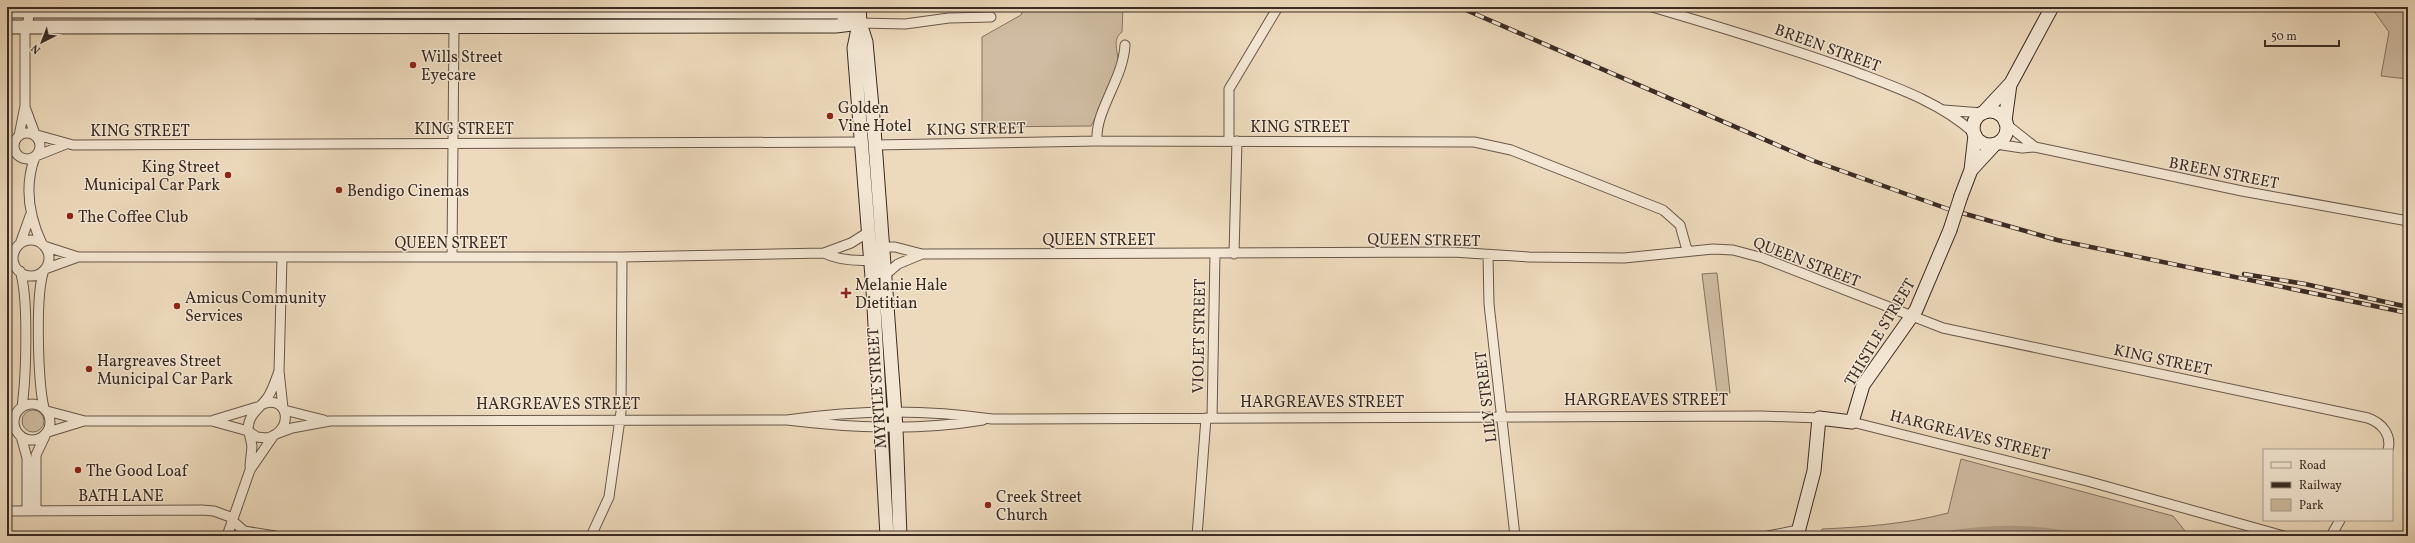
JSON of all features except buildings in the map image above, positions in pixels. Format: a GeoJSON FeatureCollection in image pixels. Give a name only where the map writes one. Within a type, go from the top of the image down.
{"type":"FeatureCollection","features":[{"type":"Feature","properties":{"kind":"main road","name":"MYRTLE STREET"},"geometry":{"type":"LineString","coordinates":[[859,7],[860,23],[866,42],[884,253],[896,428],[900,536]]}},
{"type":"Feature","properties":{"kind":"main road"},"geometry":{"type":"LineString","coordinates":[[2011,83],[2006,134],[1996,144],[1985,144],[1974,134],[1974,122],[2011,83],[2052,7]]}},
{"type":"Feature","properties":{"kind":"main road"},"geometry":{"type":"LineString","coordinates":[[7,11],[31,9],[454,9],[839,12],[860,23]]}},
{"type":"Feature","properties":{"kind":"main road"},"geometry":{"type":"LineString","coordinates":[[454,9],[454,27]]}},
{"type":"Feature","properties":{"kind":"main road","name":"MYRTLE STREET"},"geometry":{"type":"LineString","coordinates":[[860,23],[854,48],[887,536]]}},
{"type":"Feature","properties":{"kind":"main road"},"geometry":{"type":"LineString","coordinates":[[7,27],[836,26],[860,23]]}},
{"type":"Feature","properties":{"kind":"main road"},"geometry":{"type":"LineString","coordinates":[[1982,113],[1994,112],[2006,122]]}},
{"type":"Feature","properties":{"kind":"main road","name":"THISTLE STREET"},"geometry":{"type":"LineString","coordinates":[[1852,422],[1863,385],[1912,317],[1935,268],[1971,170],[1974,134]]}},
{"type":"Feature","properties":{"kind":"main road","name":"THISTLE STREET"},"geometry":{"type":"LineString","coordinates":[[1971,170],[1996,144]]}},
{"type":"Feature","properties":{"kind":"main road"},"geometry":{"type":"LineString","coordinates":[[1799,528],[1814,471],[1819,418]]}},
{"type":"Feature","properties":{"kind":"main road","name":"HARGREAVES STREET"},"geometry":{"type":"LineString","coordinates":[[1819,418],[1852,422]]}},
{"type":"Feature","properties":{"kind":"street"},"geometry":{"type":"LineString","coordinates":[[1234,254],[1233,141],[1230,89],[1278,7]]}},
{"type":"Feature","properties":{"kind":"street","name":"BREEN STREET"},"geometry":{"type":"LineString","coordinates":[[1652,7],[1783,45],[1893,86],[1944,110],[1974,134]]}},
{"type":"Feature","properties":{"kind":"street"},"geometry":{"type":"LineString","coordinates":[[29,178],[14,146],[18,137],[25,106],[26,27],[31,9]]}},
{"type":"Feature","properties":{"kind":"street"},"geometry":{"type":"LineString","coordinates":[[860,23],[904,24],[949,18],[991,17]]}},
{"type":"Feature","properties":{"kind":"street"},"geometry":{"type":"LineString","coordinates":[[452,256],[454,27]]}},
{"type":"Feature","properties":{"kind":"street"},"geometry":{"type":"LineString","coordinates":[[1097,141],[1099,124],[1122,71],[1125,45]]}},
{"type":"Feature","properties":{"kind":"street"},"geometry":{"type":"LineString","coordinates":[[25,106],[40,148],[29,178],[30,216],[14,254],[25,289],[24,389],[20,408],[14,421],[27,458],[31,510]]}},
{"type":"Feature","properties":{"kind":"street","name":"BREEN STREET"},"geometry":{"type":"LineString","coordinates":[[1944,110],[1982,113]]}},
{"type":"Feature","properties":{"kind":"street","name":"BREEN STREET"},"geometry":{"type":"LineString","coordinates":[[2006,122],[2035,147]]}},
{"type":"Feature","properties":{"kind":"street"},"geometry":{"type":"LineString","coordinates":[[7,141],[26,133],[36,135]]}},
{"type":"Feature","properties":{"kind":"street","name":"KING STREET"},"geometry":{"type":"LineString","coordinates":[[36,135],[66,144],[861,142]]}},
{"type":"Feature","properties":{"kind":"street","name":"KING STREET"},"geometry":{"type":"LineString","coordinates":[[875,145],[1097,141],[1457,141],[1494,145],[1511,150],[1663,210],[1680,225],[1687,250]]}},
{"type":"Feature","properties":{"kind":"street","name":"KING STREET"},"geometry":{"type":"LineString","coordinates":[[36,156],[66,144]]}},
{"type":"Feature","properties":{"kind":"street","name":"BREEN STREET"},"geometry":{"type":"LineString","coordinates":[[1996,144],[2022,148],[2035,147],[2242,192],[2408,221]]}},
{"type":"Feature","properties":{"kind":"street"},"geometry":{"type":"LineString","coordinates":[[19,157],[26,159],[36,156]]}},
{"type":"Feature","properties":{"kind":"street"},"geometry":{"type":"LineString","coordinates":[[30,216],[49,257],[39,289],[40,389],[51,422],[37,451],[36,486],[31,510]]}},
{"type":"Feature","properties":{"kind":"street","name":"QUEEN STREET"},"geometry":{"type":"LineString","coordinates":[[43,245],[78,257],[622,257],[824,253],[851,243],[867,233]]}},
{"type":"Feature","properties":{"kind":"street"},"geometry":{"type":"LineString","coordinates":[[7,251],[30,240],[43,245]]}},
{"type":"Feature","properties":{"kind":"street","name":"QUEEN STREET"},"geometry":{"type":"LineString","coordinates":[[824,253],[832,257],[884,253],[896,247],[922,254],[1454,252],[1488,255],[1624,258],[1687,250],[1721,249],[1763,258],[1912,317]]}},
{"type":"Feature","properties":{"kind":"street","name":"QUEEN STREET"},"geometry":{"type":"LineString","coordinates":[[869,254],[884,253]]}},
{"type":"Feature","properties":{"kind":"street","name":"QUEEN STREET"},"geometry":{"type":"LineString","coordinates":[[885,275],[898,264],[922,254]]}},
{"type":"Feature","properties":{"kind":"street","name":"VIOLET STREET"},"geometry":{"type":"LineString","coordinates":[[1197,536],[1209,418],[1215,254]]}},
{"type":"Feature","properties":{"kind":"street","name":"LILY STREET"},"geometry":{"type":"LineString","coordinates":[[1488,255],[1489,304],[1515,536]]}},
{"type":"Feature","properties":{"kind":"street","name":"QUEEN STREET"},"geometry":{"type":"LineString","coordinates":[[44,269],[78,257]]}},
{"type":"Feature","properties":{"kind":"street"},"geometry":{"type":"LineString","coordinates":[[591,536],[610,497],[622,399],[622,257]]}},
{"type":"Feature","properties":{"kind":"street"},"geometry":{"type":"LineString","coordinates":[[250,470],[285,423],[279,371],[282,258]]}},
{"type":"Feature","properties":{"kind":"street"},"geometry":{"type":"LineString","coordinates":[[7,264],[34,275],[44,269]]}},
{"type":"Feature","properties":{"kind":"street","name":"KING STREET"},"geometry":{"type":"LineString","coordinates":[[1912,317],[1954,331],[2368,418],[2385,429],[2389,441],[2388,449]]}},
{"type":"Feature","properties":{"kind":"street"},"geometry":{"type":"LineString","coordinates":[[227,535],[250,470],[252,446],[248,431],[251,414],[269,396],[279,371]]}},
{"type":"Feature","properties":{"kind":"street"},"geometry":{"type":"LineString","coordinates":[[7,414],[33,403],[46,409],[85,421],[212,421],[248,431],[260,438],[275,435]]}},
{"type":"Feature","properties":{"kind":"street"},"geometry":{"type":"LineString","coordinates":[[212,421],[274,403],[284,409]]}},
{"type":"Feature","properties":{"kind":"street","name":"HARGREAVES STREET"},"geometry":{"type":"LineString","coordinates":[[284,409],[330,421]]}},
{"type":"Feature","properties":{"kind":"street","name":"HARGREAVES STREET"},"geometry":{"type":"LineString","coordinates":[[787,420],[815,416],[879,412],[947,413],[992,419],[1761,416],[1819,418]]}},
{"type":"Feature","properties":{"kind":"street","name":"HARGREAVES STREET"},"geometry":{"type":"LineString","coordinates":[[275,435],[300,426],[330,421],[787,420],[896,428],[947,426],[992,419]]}},
{"type":"Feature","properties":{"kind":"street"},"geometry":{"type":"LineString","coordinates":[[7,431],[32,440],[85,421]]}},
{"type":"Feature","properties":{"kind":"street","name":"HARGREAVES STREET"},"geometry":{"type":"LineString","coordinates":[[1852,422],[2087,481],[2284,536]]}},
{"type":"Feature","properties":{"kind":"street"},"geometry":{"type":"LineString","coordinates":[[36,486],[46,507],[52,510]]}},
{"type":"Feature","properties":{"kind":"street","name":"BATH LANE"},"geometry":{"type":"LineString","coordinates":[[7,511],[214,511],[233,519],[244,531],[275,536]]}},
{"type":"Feature","properties":{"kind":"street"},"geometry":{"type":"LineString","coordinates":[[2331,536],[2339,521]]}},
{"type":"Feature","properties":{"kind":"street"},"geometry":{"type":"LineString","coordinates":[[1770,536],[1799,528]]}},
{"type":"Feature","properties":{"kind":"green space"},"geometry":{"type":"Polygon","coordinates":[[[1024,7],[1123,7],[1122,32],[1116,42],[1118,60],[1117,70],[1091,126],[982,127],[982,37],[1021,15],[1024,7]]]}},
{"type":"Feature","properties":{"kind":"green space"},"geometry":{"type":"Polygon","coordinates":[[[2371,7],[2408,7],[2408,79],[2381,76],[2389,32],[2371,7]]]}},
{"type":"Feature","properties":{"kind":"green space"},"geometry":{"type":"Polygon","coordinates":[[[1717,273],[1730,393],[1717,394],[1702,274],[1717,273]]]}},
{"type":"Feature","properties":{"kind":"green space"},"geometry":{"type":"Polygon","coordinates":[[[29,410],[37,410],[44,417],[44,425],[37,432],[29,432],[22,425],[22,417],[29,410]]]}},
{"type":"Feature","properties":{"kind":"green space"},"geometry":{"type":"Polygon","coordinates":[[[1961,459],[2173,516],[2189,536],[1820,536],[1822,529],[1917,520],[1948,513],[1961,459]]]}},
{"type":"Feature","properties":{"kind":"waterway"},"geometry":{"type":"LineString","coordinates":[[1947,536],[1977,532],[2007,531],[2052,533],[2067,536]]}},
{"type":"Feature","properties":{"kind":"railway"},"geometry":{"type":"LineString","coordinates":[[1459,7],[1814,161],[1948,209],[2057,240],[2408,313]]}},
{"type":"Feature","properties":{"kind":"railway"},"geometry":{"type":"LineString","coordinates":[[2244,274],[2305,284],[2408,307]]}},
{"type":"Feature","properties":{"kind":"place","name":"Wills Street Eyecare"},"geometry":{"type":"Point","coordinates":[413,65]}},
{"type":"Feature","properties":{"kind":"place","name":"Golden Vine Hotel"},"geometry":{"type":"Point","coordinates":[830,116]}},
{"type":"Feature","properties":{"kind":"place","name":"King Street Municipal Car Park"},"geometry":{"type":"Point","coordinates":[228,175]}},
{"type":"Feature","properties":{"kind":"place","name":"Bendigo Cinemas"},"geometry":{"type":"Point","coordinates":[339,190]}},
{"type":"Feature","properties":{"kind":"place","name":"The Coffee Club"},"geometry":{"type":"Point","coordinates":[70,216]}},
{"type":"Feature","properties":{"kind":"place","name":"Melanie Hale Dietitian"},"geometry":{"type":"Point","coordinates":[846,293]}},
{"type":"Feature","properties":{"kind":"place","name":"Amicus Community Services"},"geometry":{"type":"Point","coordinates":[177,306]}},
{"type":"Feature","properties":{"kind":"place","name":"Hargreaves Street Municipal Car Park"},"geometry":{"type":"Point","coordinates":[89,369]}},
{"type":"Feature","properties":{"kind":"place","name":"The Good Loaf"},"geometry":{"type":"Point","coordinates":[78,470]}},
{"type":"Feature","properties":{"kind":"place","name":"Creek Street Church"},"geometry":{"type":"Point","coordinates":[988,505]}}]}
